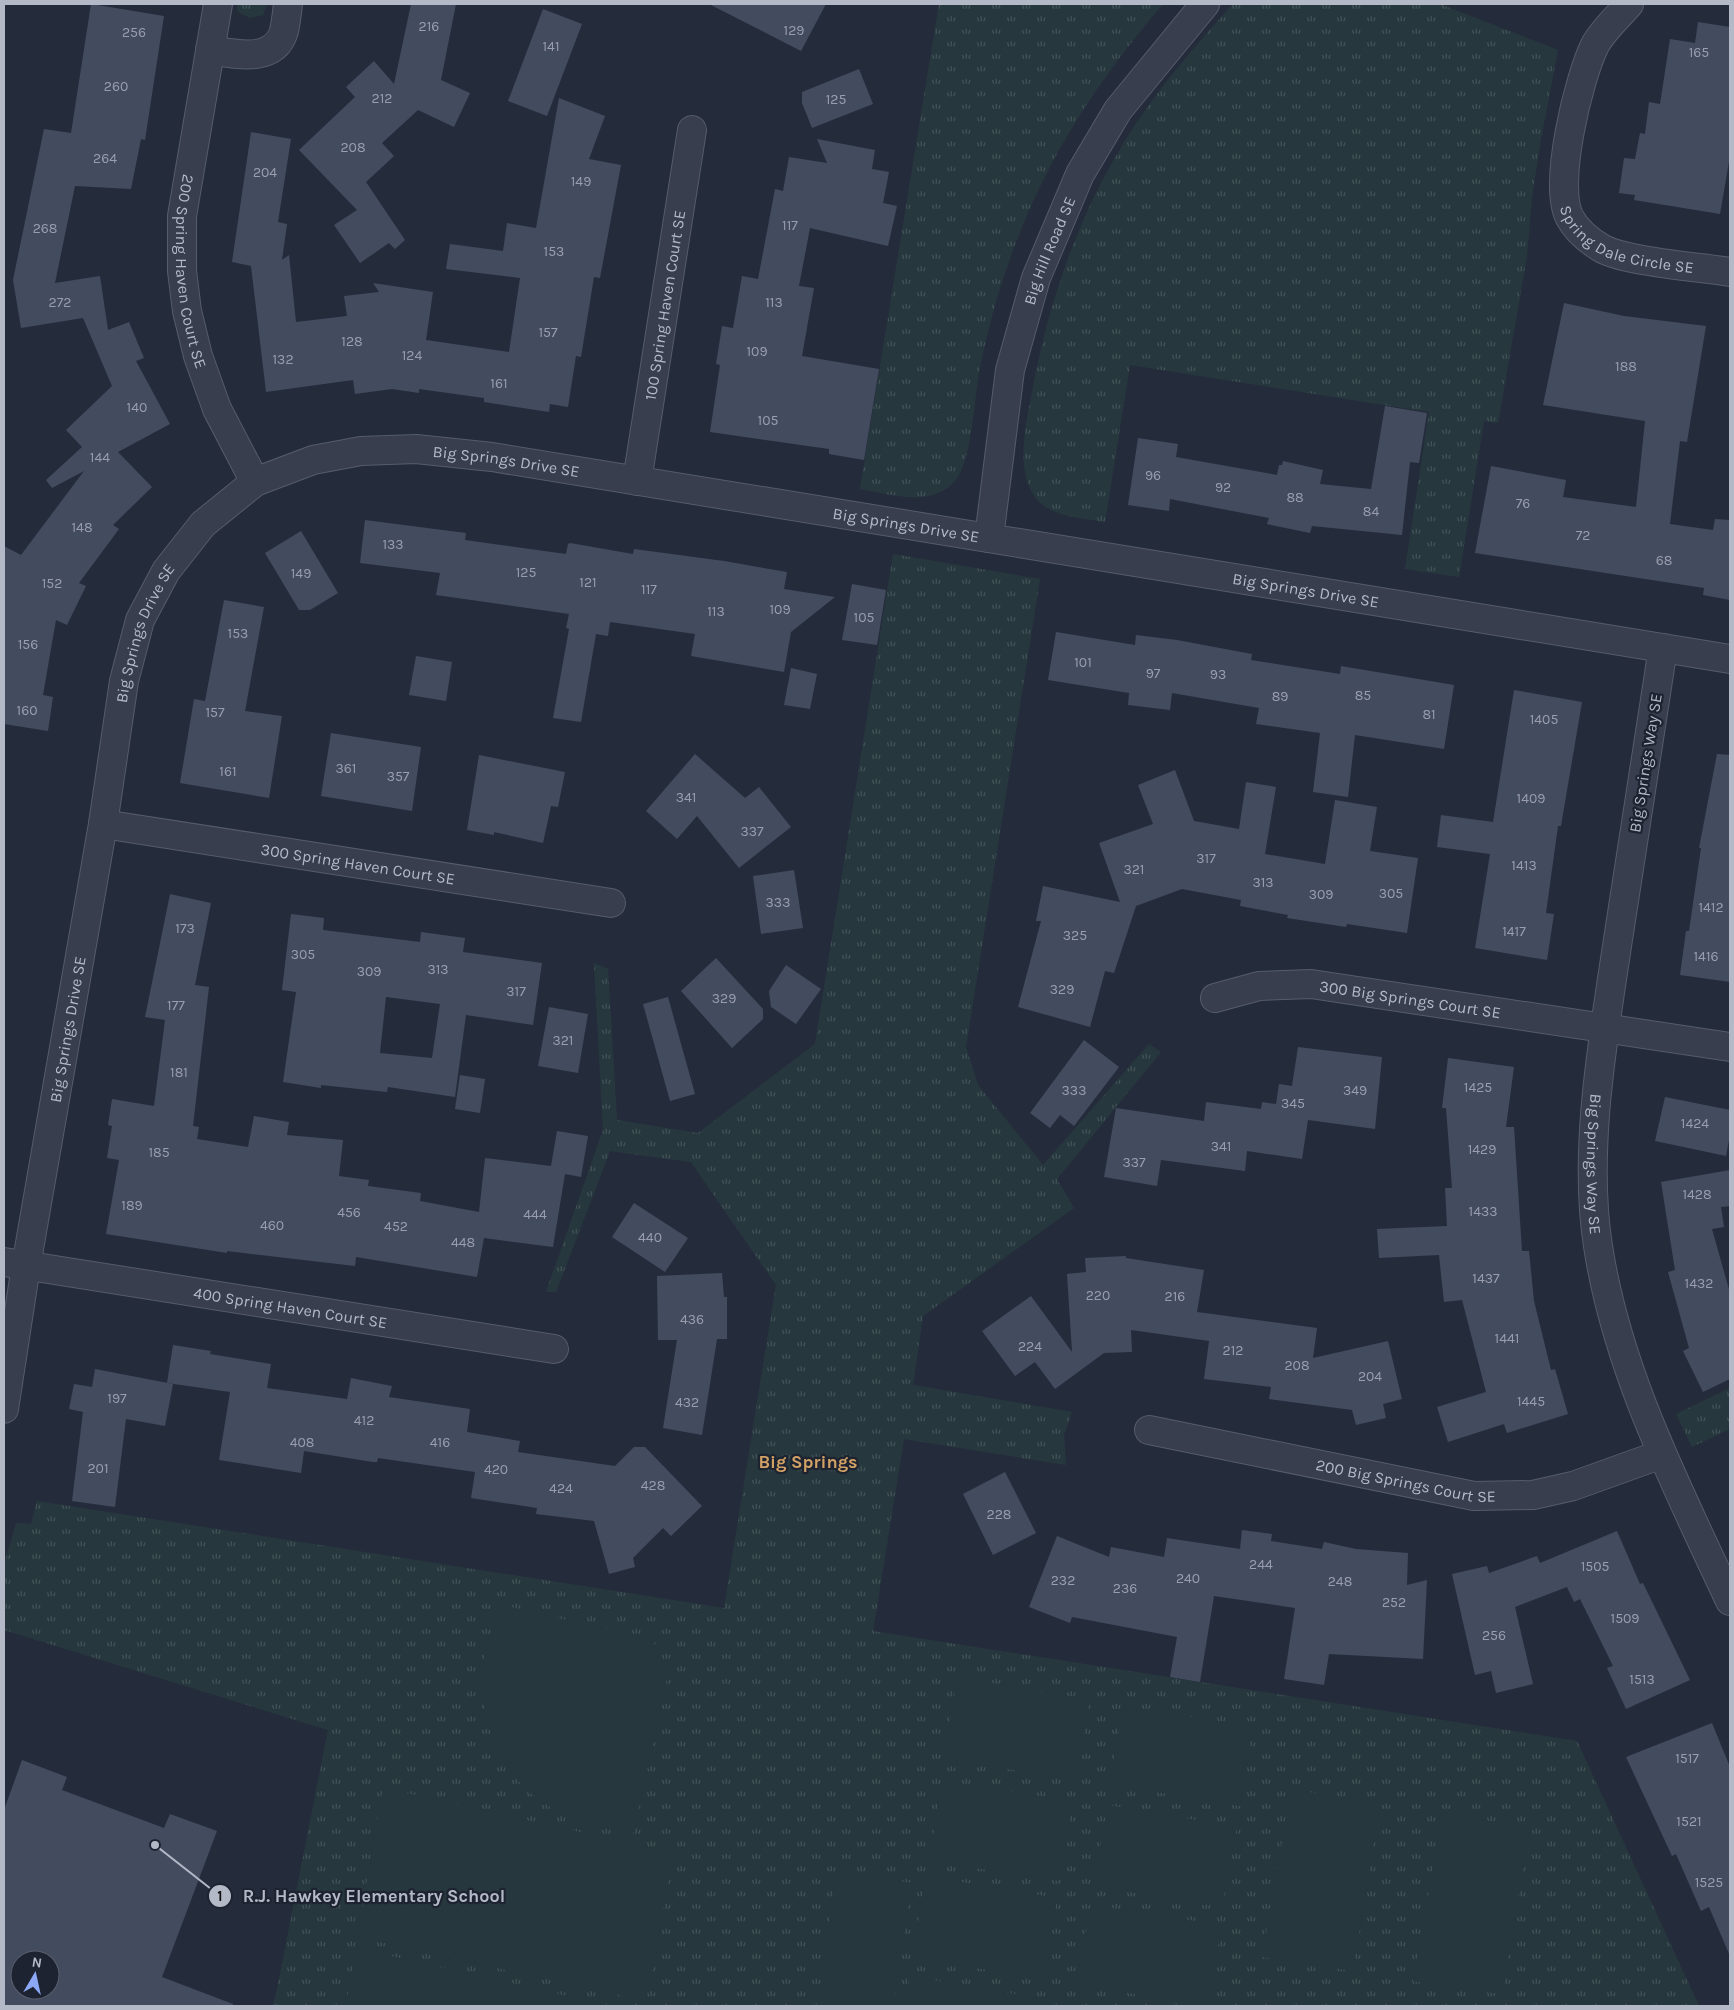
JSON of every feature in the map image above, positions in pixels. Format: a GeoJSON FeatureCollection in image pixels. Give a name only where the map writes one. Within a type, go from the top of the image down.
{"type":"FeatureCollection","features":[{"type":"Feature","properties":{"kind":"street","name":"200 Spring Haven Court SE"},"geometry":{"type":"LineString","coordinates":[[218,4],[182,216],[182,271],[187,311],[198,356],[216,409],[255,482]]}},
{"type":"Feature","properties":{"kind":"street"},"geometry":{"type":"LineString","coordinates":[[210,50],[246,56],[271,49],[278,42],[284,31],[288,4]]}},
{"type":"Feature","properties":{"kind":"street","name":"Big Hill Road SE"},"geometry":{"type":"LineString","coordinates":[[989,538],[1010,370],[1036,278],[1080,174],[1118,110],[1205,4]]}},
{"type":"Feature","properties":{"kind":"street","name":"Spring Dale Circle SE"},"geometry":{"type":"LineString","coordinates":[[1629,4],[1596,43],[1583,73],[1572,119],[1563,193],[1570,218],[1586,237],[1605,249],[1634,257],[1730,272]]}},
{"type":"Feature","properties":{"kind":"street","name":"100 Spring Haven Court SE"},"geometry":{"type":"LineString","coordinates":[[637,481],[692,130]]}},
{"type":"Feature","properties":{"kind":"street","name":"Big Springs Drive SE"},"geometry":{"type":"LineString","coordinates":[[4,1409],[15,1264],[103,824],[124,681],[140,620],[166,571],[204,524],[255,482],[313,460],[361,451],[416,449],[492,457],[1730,659]]}},
{"type":"Feature","properties":{"kind":"street","name":"Big Springs Way SE"},"geometry":{"type":"LineString","coordinates":[[1663,648],[1605,1028],[1591,1172],[1598,1246],[1619,1339],[1662,1454],[1730,1600]]}},
{"type":"Feature","properties":{"kind":"street","name":"300 Spring Haven Court SE"},"geometry":{"type":"LineString","coordinates":[[103,824],[611,903]]}},
{"type":"Feature","properties":{"kind":"street","name":"300 Big Springs Court SE"},"geometry":{"type":"LineString","coordinates":[[1215,998],[1259,986],[1312,984],[1730,1047]]}},
{"type":"Feature","properties":{"kind":"street","name":"400 Spring Haven Court SE"},"geometry":{"type":"LineString","coordinates":[[15,1264],[554,1349]]}},
{"type":"Feature","properties":{"kind":"street","name":"200 Big Springs Court SE"},"geometry":{"type":"LineString","coordinates":[[1148,1430],[1474,1496],[1533,1494],[1573,1486],[1662,1454]]}},
{"type":"Feature","properties":{"kind":"green space"},"geometry":{"type":"Polygon","coordinates":[[[237,4],[267,4],[263,15],[250,18],[238,12],[237,4]]]}},
{"type":"Feature","properties":{"kind":"green space"},"geometry":{"type":"Polygon","coordinates":[[[939,4],[1163,4],[1113,66],[1091,98],[1070,130],[1034,198],[1005,273],[987,335],[979,372],[969,446],[960,473],[954,482],[944,490],[933,495],[909,497],[860,489],[939,4]]]}},
{"type":"Feature","properties":{"kind":"green space"},"geometry":{"type":"Polygon","coordinates":[[[1233,4],[1440,4],[1558,50],[1541,139],[1532,197],[1527,256],[1498,423],[1484,421],[1459,577],[1405,569],[1429,412],[1130,365],[1105,522],[1067,516],[1049,509],[1041,504],[1029,486],[1024,462],[1026,422],[1048,321],[1072,247],[1105,176],[1124,142],[1166,82],[1233,4]]]}},
{"type":"Feature","properties":{"kind":"green space"},"geometry":{"type":"Polygon","coordinates":[[[893,554],[1040,579],[966,1047],[978,1085],[1043,1165],[1149,1044],[1161,1052],[1057,1179],[1074,1208],[923,1316],[913,1385],[1072,1412],[1064,1435],[1066,1465],[904,1439],[873,1631],[1577,1741],[1699,2006],[272,2006],[276,1994],[328,1730],[4,1630],[4,1565],[16,1523],[31,1524],[37,1501],[724,1608],[776,1285],[691,1162],[610,1151],[556,1292],[546,1292],[603,1130],[594,963],[608,969],[617,1120],[698,1133],[815,1044],[893,554]]]}},
{"type":"Feature","properties":{"kind":"green space"},"geometry":{"type":"Polygon","coordinates":[[[1730,1388],[1730,1429],[1692,1447],[1676,1414],[1730,1388]]]}},
{"type":"Feature","properties":{"kind":"green space"},"geometry":{"type":"Polygon","coordinates":[[[498,1604],[652,1640],[669,1669],[633,1835],[579,1819],[542,1802],[526,1790],[502,1757],[493,1739],[487,1719],[482,1678],[482,1670],[498,1604]]]}},
{"type":"Feature","properties":{"kind":"green space"},"geometry":{"type":"Polygon","coordinates":[[[957,1677],[1090,1700],[1075,1780],[944,1759],[957,1677]]]}},
{"type":"Feature","properties":{"kind":"green space"},"geometry":{"type":"Polygon","coordinates":[[[1124,1706],[1252,1727],[1240,1806],[1109,1784],[1124,1706]]]}},
{"type":"Feature","properties":{"kind":"green space"},"geometry":{"type":"Polygon","coordinates":[[[942,1781],[1072,1801],[1059,1881],[929,1861],[942,1781]]]}},
{"type":"Feature","properties":{"kind":"green space"},"geometry":{"type":"Polygon","coordinates":[[[383,1788],[674,1853],[646,2001],[357,1937],[383,1788]]]}},
{"type":"Feature","properties":{"kind":"green space"},"geometry":{"type":"Polygon","coordinates":[[[1291,1789],[1380,1804],[1353,1971],[1262,1957],[1291,1789]]]}},
{"type":"Feature","properties":{"kind":"green space"},"geometry":{"type":"Polygon","coordinates":[[[1108,1805],[1237,1827],[1222,1907],[1093,1886],[1108,1805]]]}},
{"type":"Feature","properties":{"kind":"green space"},"geometry":{"type":"Polygon","coordinates":[[[1443,1813],[1530,1828],[1502,1994],[1413,1981],[1443,1813]]]}},
{"type":"Feature","properties":{"kind":"green space"},"geometry":{"type":"Polygon","coordinates":[[[837,1872],[912,1883],[893,2006],[817,2006],[837,1872]]]}},
{"type":"Feature","properties":{"kind":"green space"},"geometry":{"type":"Polygon","coordinates":[[[926,1876],[1057,1898],[1044,1979],[912,1958],[926,1876]]]}},
{"type":"Feature","properties":{"kind":"green space"},"geometry":{"type":"Polygon","coordinates":[[[1091,1905],[1222,1925],[1207,2006],[1076,1984],[1091,1905]]]}},
{"type":"Feature","properties":{"kind":"green space"},"geometry":{"type":"Polygon","coordinates":[[[356,1948],[611,2006],[346,2006],[356,1948]]]}},
{"type":"Feature","properties":{"kind":"green space"},"geometry":{"type":"Polygon","coordinates":[[[910,1976],[1039,1998],[1037,2006],[905,2006],[910,1976]]]}},
{"type":"Feature","properties":{"kind":"building"},"geometry":{"type":"Polygon","coordinates":[[[91,4],[164,16],[145,140],[141,139],[131,189],[75,186],[55,283],[100,276],[108,330],[129,322],[144,358],[136,361],[170,424],[118,452],[152,487],[113,525],[119,529],[79,583],[86,586],[67,625],[56,620],[43,695],[53,697],[48,731],[4,724],[4,546],[21,555],[84,471],[52,488],[46,480],[82,447],[66,430],[112,386],[83,318],[21,328],[13,280],[44,129],[71,133],[91,4]]]}},
{"type":"Feature","properties":{"kind":"building"},"geometry":{"type":"Polygon","coordinates":[[[411,4],[456,4],[441,80],[470,93],[454,127],[418,110],[382,143],[394,156],[366,182],[405,240],[395,249],[389,243],[360,263],[334,225],[357,210],[299,150],[355,97],[346,87],[374,61],[394,84],[411,4]]]}},
{"type":"Feature","properties":{"kind":"building"},"geometry":{"type":"Polygon","coordinates":[[[709,4],[826,4],[801,51],[709,4]]]}},
{"type":"Feature","properties":{"kind":"building"},"geometry":{"type":"Polygon","coordinates":[[[543,9],[582,24],[547,116],[508,101],[543,9]]]}},
{"type":"Feature","properties":{"kind":"building"},"geometry":{"type":"Polygon","coordinates":[[[1698,22],[1730,27],[1730,156],[1720,214],[1634,200],[1635,195],[1619,193],[1624,158],[1635,159],[1640,133],[1645,134],[1649,102],[1660,104],[1670,39],[1695,43],[1698,22]]]}},
{"type":"Feature","properties":{"kind":"building"},"geometry":{"type":"Polygon","coordinates":[[[859,69],[873,104],[812,128],[802,103],[802,92],[859,69]]]}},
{"type":"Feature","properties":{"kind":"building"},"geometry":{"type":"Polygon","coordinates":[[[559,98],[605,116],[589,159],[621,165],[600,278],[594,277],[581,357],[576,356],[568,407],[550,404],[549,412],[484,402],[484,398],[419,389],[419,393],[392,389],[355,394],[353,380],[266,392],[251,266],[232,262],[251,132],[291,139],[278,222],[287,224],[282,260],[289,255],[296,322],[347,316],[344,296],[379,292],[373,283],[433,292],[426,340],[509,352],[520,278],[446,269],[450,244],[503,251],[507,223],[536,228],[559,98]]]}},
{"type":"Feature","properties":{"kind":"building"},"geometry":{"type":"Polygon","coordinates":[[[817,139],[875,150],[872,169],[889,172],[883,203],[897,206],[888,246],[810,228],[799,286],[814,288],[802,356],[879,369],[864,460],[829,454],[829,449],[710,432],[720,365],[716,364],[722,326],[733,328],[742,276],[758,279],[775,189],[783,191],[789,157],[827,163],[817,139]]]}},
{"type":"Feature","properties":{"kind":"building"},"geometry":{"type":"Polygon","coordinates":[[[1564,303],[1624,316],[1706,326],[1687,442],[1680,441],[1670,524],[1713,530],[1715,519],[1730,520],[1730,600],[1703,595],[1704,588],[1475,553],[1491,466],[1566,480],[1563,497],[1636,507],[1645,421],[1543,405],[1564,303]]]}},
{"type":"Feature","properties":{"kind":"building"},"geometry":{"type":"Polygon","coordinates":[[[1385,406],[1427,413],[1419,463],[1410,462],[1402,535],[1312,526],[1310,533],[1267,524],[1269,518],[1170,499],[1169,511],[1128,505],[1138,438],[1178,444],[1176,457],[1277,475],[1279,465],[1282,465],[1283,461],[1323,470],[1320,484],[1371,489],[1385,406]]]}},
{"type":"Feature","properties":{"kind":"building"},"geometry":{"type":"Polygon","coordinates":[[[365,520],[466,533],[465,540],[566,554],[568,544],[570,543],[633,554],[634,549],[724,561],[787,572],[784,589],[835,597],[791,632],[784,672],[691,656],[695,634],[610,622],[608,636],[596,634],[581,722],[553,718],[569,629],[566,628],[569,614],[436,595],[440,573],[360,563],[365,520]]]}},
{"type":"Feature","properties":{"kind":"building"},"geometry":{"type":"Polygon","coordinates":[[[301,531],[338,593],[310,610],[299,610],[265,553],[301,531]]]}},
{"type":"Feature","properties":{"kind":"building"},"geometry":{"type":"Polygon","coordinates":[[[852,584],[886,590],[877,645],[842,640],[852,584]]]}},
{"type":"Feature","properties":{"kind":"building"},"geometry":{"type":"Polygon","coordinates":[[[224,600],[264,607],[245,711],[282,716],[269,798],[180,783],[194,699],[205,701],[224,600]]]}},
{"type":"Feature","properties":{"kind":"building"},"geometry":{"type":"Polygon","coordinates":[[[1056,632],[1135,645],[1136,635],[1177,640],[1252,654],[1251,660],[1340,674],[1341,666],[1454,685],[1444,749],[1355,735],[1348,797],[1313,792],[1320,733],[1256,724],[1259,708],[1172,693],[1170,710],[1128,705],[1129,693],[1048,680],[1056,632]]]}},
{"type":"Feature","properties":{"kind":"building"},"geometry":{"type":"Polygon","coordinates":[[[416,656],[452,662],[446,701],[409,695],[416,656]]]}},
{"type":"Feature","properties":{"kind":"building"},"geometry":{"type":"Polygon","coordinates":[[[791,668],[817,674],[810,709],[784,705],[791,668]]]}},
{"type":"Feature","properties":{"kind":"building"},"geometry":{"type":"Polygon","coordinates":[[[1514,690],[1582,702],[1561,826],[1558,826],[1546,913],[1554,914],[1547,960],[1475,948],[1490,854],[1437,847],[1441,815],[1493,822],[1514,690]]]}},
{"type":"Feature","properties":{"kind":"building"},"geometry":{"type":"Polygon","coordinates":[[[331,733],[421,747],[412,811],[321,796],[331,733]]]}},
{"type":"Feature","properties":{"kind":"building"},"geometry":{"type":"Polygon","coordinates":[[[695,754],[745,798],[759,787],[791,827],[739,868],[697,816],[677,839],[646,811],[695,754]]]}},
{"type":"Feature","properties":{"kind":"building"},"geometry":{"type":"Polygon","coordinates":[[[1717,754],[1730,755],[1730,982],[1680,975],[1686,931],[1689,931],[1701,848],[1699,848],[1717,754]]]}},
{"type":"Feature","properties":{"kind":"building"},"geometry":{"type":"Polygon","coordinates":[[[479,755],[565,772],[558,807],[551,806],[543,843],[494,832],[494,835],[467,830],[479,755]]]}},
{"type":"Feature","properties":{"kind":"building"},"geometry":{"type":"Polygon","coordinates":[[[1175,770],[1194,821],[1239,829],[1246,782],[1276,787],[1265,854],[1325,864],[1335,800],[1377,807],[1370,851],[1418,858],[1407,933],[1347,924],[1346,927],[1287,918],[1288,915],[1240,906],[1241,900],[1182,889],[1136,906],[1114,973],[1105,971],[1090,1027],[1018,1007],[1041,921],[1036,921],[1043,886],[1120,902],[1099,843],[1153,824],[1138,785],[1175,770]]]}},
{"type":"Feature","properties":{"kind":"building"},"geometry":{"type":"Polygon","coordinates":[[[794,870],[803,928],[761,934],[753,876],[794,870]]]}},
{"type":"Feature","properties":{"kind":"building"},"geometry":{"type":"Polygon","coordinates":[[[170,894],[211,903],[195,985],[209,987],[193,1126],[199,1127],[197,1139],[248,1147],[254,1116],[289,1122],[287,1135],[343,1140],[339,1176],[369,1180],[368,1186],[421,1193],[420,1201],[479,1212],[485,1158],[551,1166],[557,1131],[588,1136],[581,1177],[565,1174],[553,1247],[484,1238],[477,1277],[356,1257],[355,1266],[227,1251],[227,1253],[106,1234],[119,1160],[107,1158],[112,1126],[108,1125],[112,1099],[154,1106],[165,1020],[145,1017],[170,894]]]}},
{"type":"Feature","properties":{"kind":"building"},"geometry":{"type":"Polygon","coordinates":[[[291,914],[324,918],[323,930],[420,942],[421,932],[465,938],[463,952],[542,963],[533,1025],[466,1015],[455,1097],[388,1087],[387,1092],[321,1085],[321,1088],[283,1082],[296,992],[282,990],[291,914]],[[386,997],[380,1053],[432,1058],[440,1004],[386,997]]]}},
{"type":"Feature","properties":{"kind":"building"},"geometry":{"type":"Polygon","coordinates":[[[716,958],[763,1009],[763,1019],[732,1048],[681,991],[716,958]]]}},
{"type":"Feature","properties":{"kind":"building"},"geometry":{"type":"Polygon","coordinates":[[[786,965],[821,989],[796,1024],[771,1007],[769,991],[786,965]]]}},
{"type":"Feature","properties":{"kind":"building"},"geometry":{"type":"Polygon","coordinates":[[[668,997],[695,1094],[670,1101],[643,1004],[668,997]]]}},
{"type":"Feature","properties":{"kind":"building"},"geometry":{"type":"Polygon","coordinates":[[[549,1007],[588,1014],[578,1073],[538,1066],[549,1007]]]}},
{"type":"Feature","properties":{"kind":"building"},"geometry":{"type":"Polygon","coordinates":[[[1084,1040],[1119,1067],[1074,1126],[1060,1115],[1050,1128],[1030,1113],[1084,1040]]]}},
{"type":"Feature","properties":{"kind":"building"},"geometry":{"type":"Polygon","coordinates":[[[1298,1047],[1382,1057],[1375,1129],[1308,1120],[1302,1159],[1247,1151],[1245,1171],[1161,1160],[1157,1186],[1104,1177],[1116,1108],[1204,1121],[1206,1102],[1261,1109],[1262,1102],[1276,1104],[1279,1084],[1292,1086],[1298,1047]]]}},
{"type":"Feature","properties":{"kind":"building"},"geometry":{"type":"Polygon","coordinates":[[[1448,1058],[1514,1067],[1506,1127],[1514,1127],[1522,1251],[1529,1251],[1534,1301],[1551,1370],[1555,1369],[1568,1414],[1507,1433],[1504,1424],[1448,1442],[1437,1407],[1486,1392],[1462,1300],[1444,1302],[1439,1255],[1379,1258],[1377,1229],[1447,1226],[1445,1188],[1452,1188],[1446,1108],[1442,1108],[1448,1058]]]}},
{"type":"Feature","properties":{"kind":"building"},"geometry":{"type":"Polygon","coordinates":[[[460,1075],[485,1079],[480,1113],[455,1109],[460,1075]]]}},
{"type":"Feature","properties":{"kind":"building"},"geometry":{"type":"Polygon","coordinates":[[[1665,1097],[1730,1110],[1730,1135],[1726,1156],[1655,1141],[1665,1097]]]}},
{"type":"Feature","properties":{"kind":"building"},"geometry":{"type":"Polygon","coordinates":[[[1730,1170],[1730,1206],[1721,1207],[1724,1227],[1712,1229],[1730,1293],[1730,1379],[1703,1392],[1683,1351],[1689,1348],[1668,1272],[1675,1270],[1661,1182],[1730,1170]]]}},
{"type":"Feature","properties":{"kind":"building"},"geometry":{"type":"Polygon","coordinates":[[[634,1203],[688,1238],[665,1272],[612,1237],[634,1203]]]}},
{"type":"Feature","properties":{"kind":"building"},"geometry":{"type":"Polygon","coordinates":[[[1126,1256],[1126,1258],[1204,1270],[1197,1312],[1317,1328],[1313,1358],[1388,1341],[1402,1399],[1383,1404],[1386,1418],[1356,1425],[1352,1410],[1269,1399],[1271,1387],[1204,1379],[1209,1341],[1131,1330],[1132,1352],[1104,1353],[1055,1389],[1035,1362],[1015,1376],[982,1331],[1031,1296],[1072,1352],[1067,1274],[1086,1272],[1085,1258],[1126,1256]]]}},
{"type":"Feature","properties":{"kind":"building"},"geometry":{"type":"Polygon","coordinates":[[[722,1273],[724,1297],[727,1297],[727,1339],[717,1339],[702,1435],[663,1428],[677,1340],[658,1340],[657,1276],[722,1273]]]}},
{"type":"Feature","properties":{"kind":"building"},"geometry":{"type":"Polygon","coordinates":[[[173,1345],[211,1351],[210,1354],[271,1364],[267,1388],[347,1399],[351,1378],[392,1386],[389,1397],[470,1409],[467,1432],[520,1441],[518,1452],[615,1466],[634,1447],[645,1447],[702,1506],[671,1536],[663,1528],[633,1558],[635,1567],[609,1574],[594,1521],[536,1514],[537,1508],[471,1498],[475,1472],[378,1458],[377,1462],[373,1462],[304,1451],[301,1473],[219,1460],[230,1392],[167,1383],[173,1345]]]}},
{"type":"Feature","properties":{"kind":"building"},"geometry":{"type":"Polygon","coordinates":[[[95,1369],[173,1384],[165,1426],[126,1419],[115,1507],[72,1501],[83,1412],[69,1409],[74,1384],[92,1387],[95,1369]]]}},
{"type":"Feature","properties":{"kind":"building"},"geometry":{"type":"Polygon","coordinates":[[[1005,1472],[1036,1533],[993,1555],[963,1494],[1005,1472]]]}},
{"type":"Feature","properties":{"kind":"building"},"geometry":{"type":"Polygon","coordinates":[[[1242,1530],[1272,1534],[1271,1541],[1322,1549],[1324,1542],[1356,1549],[1408,1553],[1407,1585],[1427,1580],[1423,1659],[1329,1654],[1324,1685],[1284,1679],[1295,1608],[1214,1596],[1200,1682],[1170,1677],[1177,1637],[1072,1617],[1070,1623],[1029,1607],[1057,1536],[1109,1557],[1111,1547],[1164,1557],[1167,1538],[1240,1549],[1242,1530]]]}},
{"type":"Feature","properties":{"kind":"building"},"geometry":{"type":"Polygon","coordinates":[[[1617,1531],[1640,1584],[1643,1583],[1690,1680],[1626,1709],[1607,1668],[1613,1666],[1580,1599],[1574,1602],[1567,1587],[1515,1607],[1533,1684],[1496,1693],[1491,1671],[1475,1675],[1452,1574],[1487,1566],[1489,1573],[1537,1556],[1540,1563],[1617,1531]]]}},
{"type":"Feature","properties":{"kind":"building"},"geometry":{"type":"Polygon","coordinates":[[[1712,1723],[1730,1767],[1730,1956],[1709,1907],[1701,1911],[1676,1854],[1672,1856],[1626,1757],[1712,1723]]]}},
{"type":"Feature","properties":{"kind":"building"},"geometry":{"type":"Polygon","coordinates":[[[22,1760],[67,1777],[62,1790],[164,1828],[170,1814],[217,1831],[162,1977],[233,2004],[233,2006],[4,2006],[4,1810],[22,1760]]]}},
{"type":"Feature","properties":{"kind":"place","name":"R.J. Hawkey Elementary School"},"geometry":{"type":"Point","coordinates":[155,1845]}},
{"type":"Feature","properties":{"kind":"district","name":"Big Springs"},"geometry":{"type":"Point","coordinates":[808,1462]}}]}
